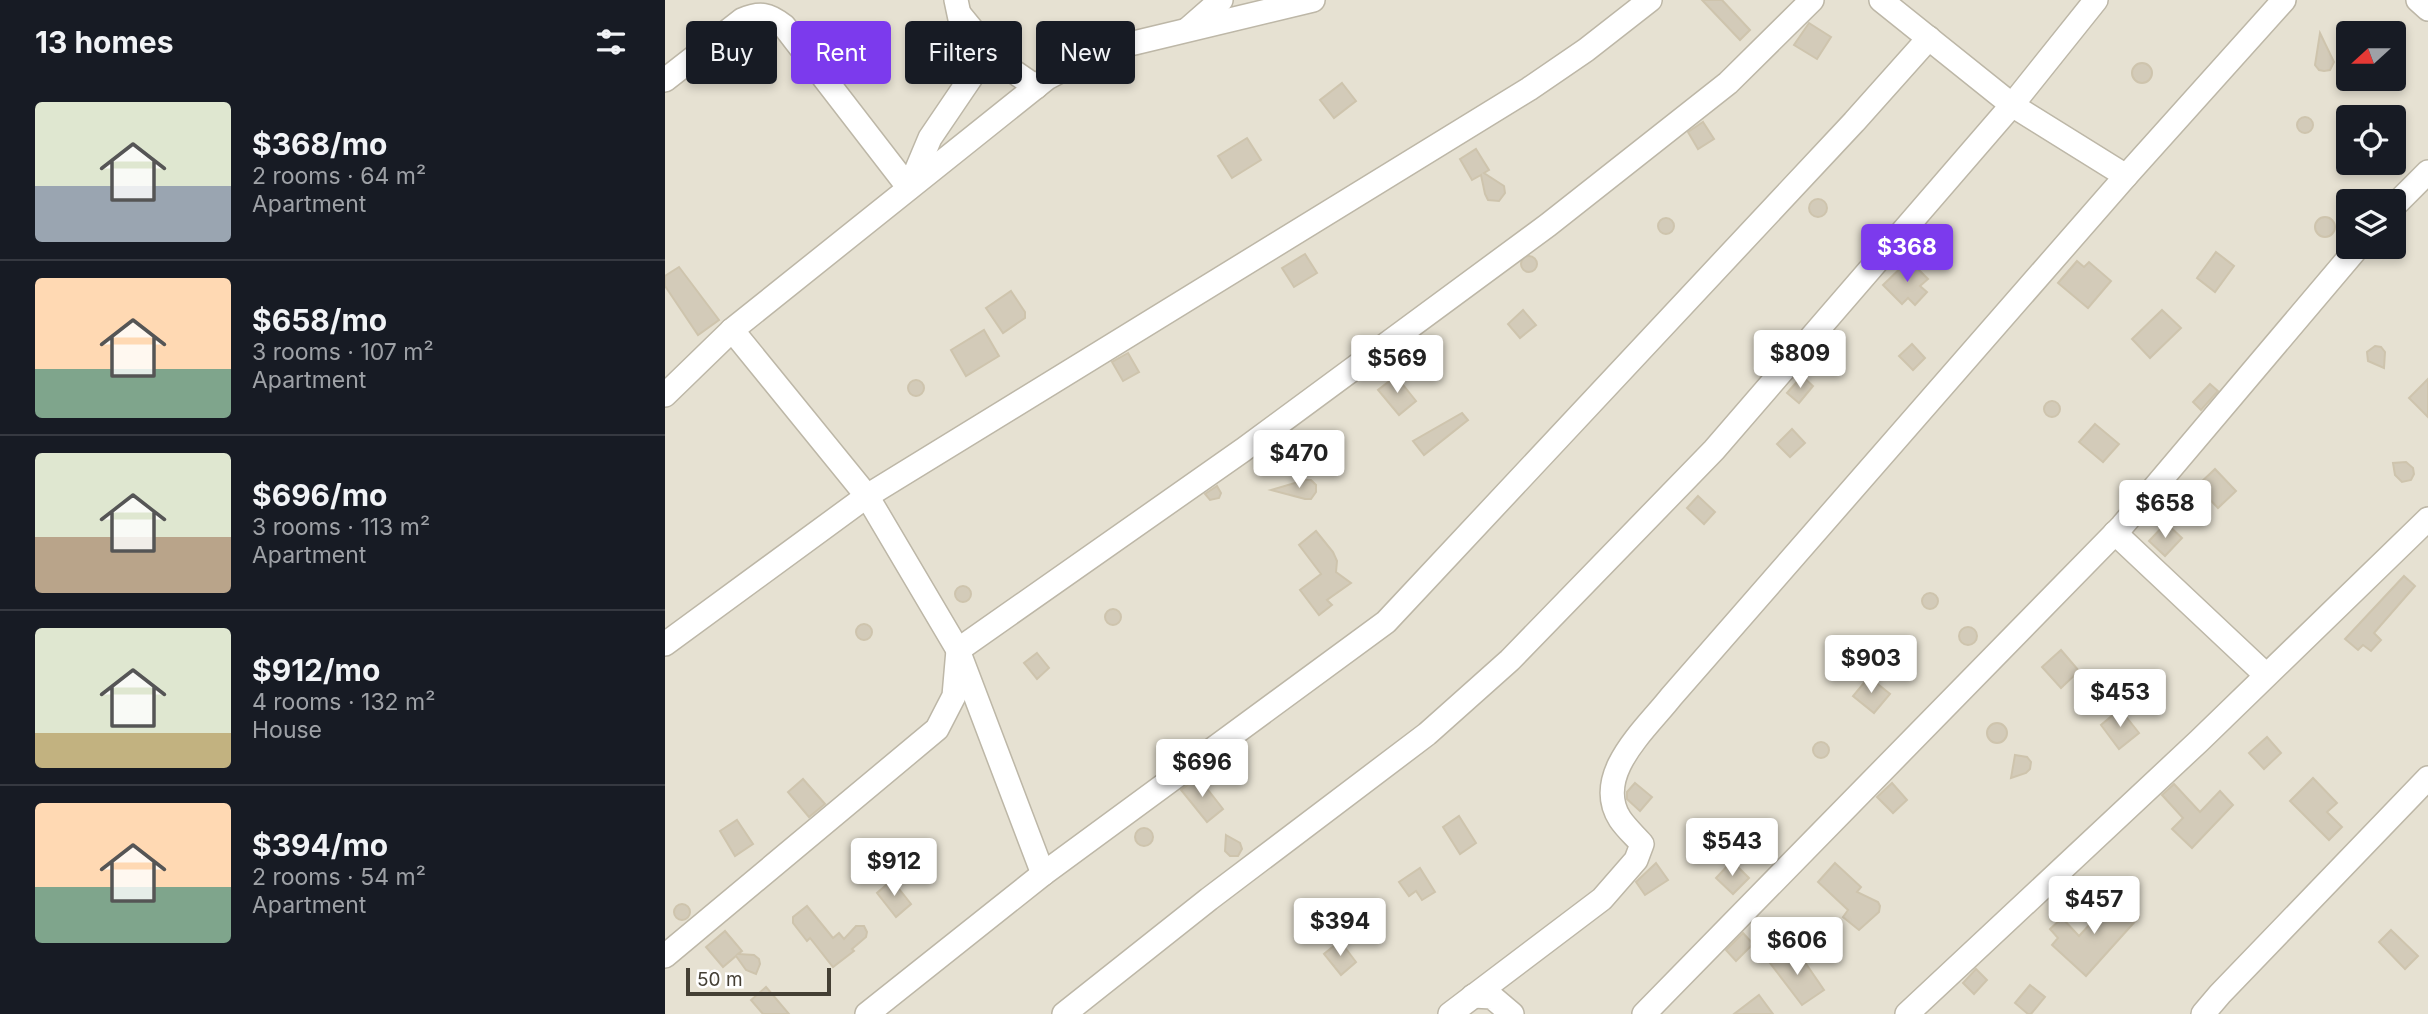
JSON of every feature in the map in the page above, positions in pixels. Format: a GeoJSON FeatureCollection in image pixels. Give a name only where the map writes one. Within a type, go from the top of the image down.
{"type":"FeatureCollection","features":[{"type":"Feature","properties":{"kind":"street"},"geometry":{"type":"LineString","coordinates":[[1185,31],[1220,0]]}},
{"type":"Feature","properties":{"kind":"street"},"geometry":{"type":"LineString","coordinates":[[665,395],[732,330],[1047,78],[1091,55],[1313,0]]}},
{"type":"Feature","properties":{"kind":"street"},"geometry":{"type":"LineString","coordinates":[[665,644],[867,496],[1529,89],[1586,50],[1650,0]]}},
{"type":"Feature","properties":{"kind":"street"},"geometry":{"type":"LineString","coordinates":[[665,956],[937,729],[954,696],[958,650],[1243,450],[1548,225],[1728,83],[1812,0]]}},
{"type":"Feature","properties":{"kind":"street"},"geometry":{"type":"LineString","coordinates":[[1881,0],[2013,105],[2126,176]]}},
{"type":"Feature","properties":{"kind":"street"},"geometry":{"type":"LineString","coordinates":[[1064,1014],[1209,899],[1427,734],[1510,660],[1714,450],[2013,105],[2096,0]]}},
{"type":"Feature","properties":{"kind":"street"},"geometry":{"type":"LineString","coordinates":[[1450,1014],[1602,899],[1636,860],[1642,844],[1619,818],[1612,796],[1613,775],[1627,752],[1671,697],[2126,176],[2284,0]]}},
{"type":"Feature","properties":{"kind":"street"},"geometry":{"type":"LineString","coordinates":[[2418,0],[2428,9]]}},
{"type":"Feature","properties":{"kind":"street"},"geometry":{"type":"LineString","coordinates":[[954,4],[997,60],[1036,86]]}},
{"type":"Feature","properties":{"kind":"street"},"geometry":{"type":"LineString","coordinates":[[909,188],[930,138],[972,76],[954,4]]}},
{"type":"Feature","properties":{"kind":"street"},"geometry":{"type":"LineString","coordinates":[[665,80],[742,20],[766,8],[784,26],[909,188]]}},
{"type":"Feature","properties":{"kind":"street"},"geometry":{"type":"LineString","coordinates":[[867,1014],[1043,874],[1386,622],[1798,183],[1929,38]]}},
{"type":"Feature","properties":{"kind":"street"},"geometry":{"type":"LineString","coordinates":[[2406,194],[2428,172]]}},
{"type":"Feature","properties":{"kind":"street"},"geometry":{"type":"LineString","coordinates":[[1644,1014],[2115,533],[2348,259]]}},
{"type":"Feature","properties":{"kind":"street"},"geometry":{"type":"LineString","coordinates":[[732,330],[867,496],[958,650],[1043,874]]}},
{"type":"Feature","properties":{"kind":"street"},"geometry":{"type":"LineString","coordinates":[[1907,1014],[2199,741],[2428,519]]}},
{"type":"Feature","properties":{"kind":"street"},"geometry":{"type":"LineString","coordinates":[[2115,533],[2266,675]]}},
{"type":"Feature","properties":{"kind":"street"},"geometry":{"type":"LineString","coordinates":[[2203,1014],[2428,778]]}},
{"type":"Feature","properties":{"kind":"street"},"geometry":{"type":"LineString","coordinates":[[1473,996],[1492,997],[1512,1014]]}},
{"type":"Feature","properties":{"kind":"shaded area"},"geometry":{"type":"Polygon","coordinates":[[[665,0],[2428,0],[2428,1014],[665,1014],[665,0]]]}},
{"type":"Feature","properties":{"kind":"building"},"geometry":{"type":"Polygon","coordinates":[[[1702,0],[1722,0],[1750,30],[1740,40],[1702,0]]]}},
{"type":"Feature","properties":{"kind":"building"},"geometry":{"type":"Polygon","coordinates":[[[1809,23],[1831,37],[1817,59],[1794,45],[1809,23]]]}},
{"type":"Feature","properties":{"kind":"building"},"geometry":{"type":"Polygon","coordinates":[[[2320,33],[2334,62],[2330,70],[2319,70],[2315,65],[2320,33]]]}},
{"type":"Feature","properties":{"kind":"building"},"geometry":{"type":"Polygon","coordinates":[[[2142,63],[2149,66],[2152,73],[2149,80],[2142,83],[2135,80],[2132,73],[2135,66],[2142,63]]]}},
{"type":"Feature","properties":{"kind":"building"},"geometry":{"type":"Polygon","coordinates":[[[1342,83],[1356,101],[1334,118],[1320,100],[1342,83]]]}},
{"type":"Feature","properties":{"kind":"building"},"geometry":{"type":"Polygon","coordinates":[[[2305,117],[2311,119],[2311,131],[2305,133],[2299,131],[2297,125],[2299,119],[2305,117]]]}},
{"type":"Feature","properties":{"kind":"building"},"geometry":{"type":"Polygon","coordinates":[[[1703,122],[1714,139],[1698,149],[1688,132],[1703,122]]]}},
{"type":"Feature","properties":{"kind":"building"},"geometry":{"type":"Polygon","coordinates":[[[1247,138],[1261,160],[1232,178],[1218,156],[1247,138]]]}},
{"type":"Feature","properties":{"kind":"building"},"geometry":{"type":"Polygon","coordinates":[[[1476,149],[1489,170],[1484,173],[1504,186],[1505,193],[1499,201],[1488,200],[1481,175],[1472,180],[1460,159],[1476,149]]]}},
{"type":"Feature","properties":{"kind":"building"},"geometry":{"type":"Polygon","coordinates":[[[1818,199],[1824,202],[1827,208],[1824,214],[1818,217],[1812,214],[1809,208],[1812,202],[1818,199]]]}},
{"type":"Feature","properties":{"kind":"building"},"geometry":{"type":"Polygon","coordinates":[[[2325,217],[2332,220],[2335,227],[2332,234],[2325,237],[2318,234],[2315,227],[2318,220],[2325,217]]]}},
{"type":"Feature","properties":{"kind":"building"},"geometry":{"type":"Polygon","coordinates":[[[1666,218],[1672,220],[1672,232],[1666,234],[1660,232],[1658,226],[1660,220],[1666,218]]]}},
{"type":"Feature","properties":{"kind":"building"},"geometry":{"type":"Polygon","coordinates":[[[2216,252],[2234,266],[2215,292],[2197,278],[2216,252]]]}},
{"type":"Feature","properties":{"kind":"building"},"geometry":{"type":"Polygon","coordinates":[[[1305,254],[1317,273],[1294,287],[1282,268],[1305,254]]]}},
{"type":"Feature","properties":{"kind":"building"},"geometry":{"type":"Polygon","coordinates":[[[1529,256],[1537,264],[1529,272],[1521,264],[1529,256]]]}},
{"type":"Feature","properties":{"kind":"building"},"geometry":{"type":"Polygon","coordinates":[[[1909,260],[1928,279],[1920,286],[1927,292],[1915,305],[1908,298],[1902,304],[1883,285],[1909,260]]]}},
{"type":"Feature","properties":{"kind":"building"},"geometry":{"type":"Polygon","coordinates":[[[2077,261],[2084,267],[2089,262],[2111,281],[2088,308],[2058,283],[2077,261]]]}},
{"type":"Feature","properties":{"kind":"building"},"geometry":{"type":"Polygon","coordinates":[[[679,267],[719,320],[698,335],[665,286],[665,276],[679,267]]]}},
{"type":"Feature","properties":{"kind":"building"},"geometry":{"type":"Polygon","coordinates":[[[1011,291],[1025,312],[1025,318],[1003,333],[986,308],[1011,291]]]}},
{"type":"Feature","properties":{"kind":"building"},"geometry":{"type":"Polygon","coordinates":[[[1523,310],[1536,325],[1520,338],[1508,324],[1523,310]]]}},
{"type":"Feature","properties":{"kind":"building"},"geometry":{"type":"Polygon","coordinates":[[[2162,310],[2181,328],[2150,358],[2132,339],[2162,310]]]}},
{"type":"Feature","properties":{"kind":"building"},"geometry":{"type":"Polygon","coordinates":[[[984,330],[999,356],[966,376],[951,350],[984,330]]]}},
{"type":"Feature","properties":{"kind":"building"},"geometry":{"type":"Polygon","coordinates":[[[1912,344],[1925,358],[1913,370],[1899,356],[1912,344]]]}},
{"type":"Feature","properties":{"kind":"building"},"geometry":{"type":"Polygon","coordinates":[[[2375,346],[2381,347],[2385,352],[2384,368],[2368,361],[2367,352],[2375,346]]]}},
{"type":"Feature","properties":{"kind":"building"},"geometry":{"type":"Polygon","coordinates":[[[1128,353],[1139,372],[1123,381],[1112,362],[1128,353]]]}},
{"type":"Feature","properties":{"kind":"building"},"geometry":{"type":"Polygon","coordinates":[[[1396,376],[1416,401],[1399,415],[1378,390],[1396,376]]]}},
{"type":"Feature","properties":{"kind":"building"},"geometry":{"type":"Polygon","coordinates":[[[1802,376],[1813,386],[1799,403],[1787,393],[1802,376]]]}},
{"type":"Feature","properties":{"kind":"building"},"geometry":{"type":"Polygon","coordinates":[[[2428,379],[2428,417],[2409,398],[2428,379]]]}},
{"type":"Feature","properties":{"kind":"building"},"geometry":{"type":"Polygon","coordinates":[[[916,380],[922,382],[922,394],[916,396],[910,394],[908,388],[910,382],[916,380]]]}},
{"type":"Feature","properties":{"kind":"building"},"geometry":{"type":"Polygon","coordinates":[[[2210,384],[2218,391],[2201,410],[2193,402],[2210,384]]]}},
{"type":"Feature","properties":{"kind":"building"},"geometry":{"type":"Polygon","coordinates":[[[2052,401],[2060,409],[2052,417],[2044,409],[2052,401]]]}},
{"type":"Feature","properties":{"kind":"building"},"geometry":{"type":"Polygon","coordinates":[[[1462,413],[1468,420],[1424,455],[1413,441],[1462,413]]]}},
{"type":"Feature","properties":{"kind":"building"},"geometry":{"type":"Polygon","coordinates":[[[2095,424],[2119,444],[2103,462],[2079,442],[2095,424]]]}},
{"type":"Feature","properties":{"kind":"building"},"geometry":{"type":"Polygon","coordinates":[[[1792,429],[1805,443],[1790,457],[1777,444],[1792,429]]]}},
{"type":"Feature","properties":{"kind":"building"},"geometry":{"type":"Polygon","coordinates":[[[2406,462],[2413,468],[2414,474],[2411,480],[2402,482],[2395,475],[2393,463],[2406,462]]]}},
{"type":"Feature","properties":{"kind":"building"},"geometry":{"type":"Polygon","coordinates":[[[2215,469],[2236,491],[2218,508],[2197,486],[2215,469]]]}},
{"type":"Feature","properties":{"kind":"building"},"geometry":{"type":"Polygon","coordinates":[[[1311,480],[1316,485],[1316,492],[1311,499],[1271,490],[1311,480]]]}},
{"type":"Feature","properties":{"kind":"building"},"geometry":{"type":"Polygon","coordinates":[[[1217,486],[1221,493],[1219,498],[1210,500],[1205,494],[1217,486]]]}},
{"type":"Feature","properties":{"kind":"building"},"geometry":{"type":"Polygon","coordinates":[[[1698,496],[1715,512],[1704,524],[1687,508],[1698,496]]]}},
{"type":"Feature","properties":{"kind":"building"},"geometry":{"type":"Polygon","coordinates":[[[2166,523],[2182,538],[2165,556],[2149,541],[2166,523]]]}},
{"type":"Feature","properties":{"kind":"building"},"geometry":{"type":"Polygon","coordinates":[[[1316,531],[1333,552],[1337,561],[1336,572],[1351,583],[1327,600],[1332,605],[1319,615],[1300,590],[1321,574],[1299,545],[1316,531]]]}},
{"type":"Feature","properties":{"kind":"building"},"geometry":{"type":"Polygon","coordinates":[[[2404,576],[2415,586],[2374,633],[2381,640],[2371,651],[2363,645],[2358,650],[2345,639],[2404,576]]]}},
{"type":"Feature","properties":{"kind":"building"},"geometry":{"type":"Polygon","coordinates":[[[963,586],[969,588],[969,600],[963,602],[957,600],[955,594],[957,588],[963,586]]]}},
{"type":"Feature","properties":{"kind":"building"},"geometry":{"type":"Polygon","coordinates":[[[1927,593],[1933,593],[1938,601],[1936,607],[1927,609],[1922,604],[1922,598],[1927,593]]]}},
{"type":"Feature","properties":{"kind":"building"},"geometry":{"type":"Polygon","coordinates":[[[1113,609],[1121,617],[1113,625],[1105,617],[1113,609]]]}},
{"type":"Feature","properties":{"kind":"building"},"geometry":{"type":"Polygon","coordinates":[[[864,624],[870,626],[870,638],[864,640],[858,638],[856,632],[858,626],[864,624]]]}},
{"type":"Feature","properties":{"kind":"building"},"geometry":{"type":"Polygon","coordinates":[[[1968,627],[1974,630],[1977,636],[1974,642],[1968,645],[1962,642],[1959,636],[1962,630],[1968,627]]]}},
{"type":"Feature","properties":{"kind":"building"},"geometry":{"type":"Polygon","coordinates":[[[2061,650],[2079,671],[2061,688],[2042,667],[2061,650]]]}},
{"type":"Feature","properties":{"kind":"building"},"geometry":{"type":"Polygon","coordinates":[[[1037,653],[1049,668],[1037,679],[1024,663],[1037,653]]]}},
{"type":"Feature","properties":{"kind":"building"},"geometry":{"type":"Polygon","coordinates":[[[1869,677],[1890,694],[1874,713],[1853,696],[1869,677]]]}},
{"type":"Feature","properties":{"kind":"building"},"geometry":{"type":"Polygon","coordinates":[[[2120,709],[2139,733],[2119,749],[2101,725],[2120,709]]]}},
{"type":"Feature","properties":{"kind":"building"},"geometry":{"type":"Polygon","coordinates":[[[1997,723],[2004,726],[2007,733],[2004,740],[1997,743],[1990,740],[1987,733],[1990,726],[1997,723]]]}},
{"type":"Feature","properties":{"kind":"building"},"geometry":{"type":"Polygon","coordinates":[[[2267,737],[2281,753],[2264,769],[2249,753],[2267,737]]]}},
{"type":"Feature","properties":{"kind":"building"},"geometry":{"type":"Polygon","coordinates":[[[1821,742],[1829,750],[1821,758],[1813,750],[1821,742]]]}},
{"type":"Feature","properties":{"kind":"building"},"geometry":{"type":"Polygon","coordinates":[[[2015,755],[2027,757],[2031,762],[2030,769],[2011,778],[2015,755]]]}},
{"type":"Feature","properties":{"kind":"building"},"geometry":{"type":"Polygon","coordinates":[[[1198,777],[1223,809],[1207,822],[1181,790],[1198,777]]]}},
{"type":"Feature","properties":{"kind":"building"},"geometry":{"type":"Polygon","coordinates":[[[2313,778],[2337,803],[2327,812],[2342,827],[2329,840],[2290,801],[2313,778]]]}},
{"type":"Feature","properties":{"kind":"building"},"geometry":{"type":"Polygon","coordinates":[[[803,779],[825,804],[809,817],[788,792],[803,779]]]}},
{"type":"Feature","properties":{"kind":"building"},"geometry":{"type":"Polygon","coordinates":[[[1635,783],[1652,797],[1640,811],[1627,799],[1627,792],[1635,783]]]}},
{"type":"Feature","properties":{"kind":"building"},"geometry":{"type":"Polygon","coordinates":[[[1892,783],[1907,800],[1893,813],[1877,797],[1892,783]]]}},
{"type":"Feature","properties":{"kind":"building"},"geometry":{"type":"Polygon","coordinates":[[[2174,784],[2200,812],[2220,791],[2233,805],[2192,848],[2172,829],[2183,818],[2162,795],[2174,784]]]}},
{"type":"Feature","properties":{"kind":"building"},"geometry":{"type":"Polygon","coordinates":[[[1459,816],[1476,843],[1460,854],[1443,827],[1459,816]]]}},
{"type":"Feature","properties":{"kind":"building"},"geometry":{"type":"Polygon","coordinates":[[[737,820],[753,844],[735,856],[720,831],[737,820]]]}},
{"type":"Feature","properties":{"kind":"building"},"geometry":{"type":"Polygon","coordinates":[[[1144,828],[1150,831],[1153,837],[1150,843],[1144,846],[1138,843],[1135,837],[1138,831],[1144,828]]]}},
{"type":"Feature","properties":{"kind":"building"},"geometry":{"type":"Polygon","coordinates":[[[1226,835],[1240,843],[1242,849],[1238,856],[1230,856],[1225,851],[1226,835]]]}},
{"type":"Feature","properties":{"kind":"building"},"geometry":{"type":"Polygon","coordinates":[[[1732,861],[1749,878],[1733,894],[1716,878],[1732,861]]]}},
{"type":"Feature","properties":{"kind":"building"},"geometry":{"type":"Polygon","coordinates":[[[1656,863],[1668,880],[1645,895],[1636,882],[1656,863]]]}},
{"type":"Feature","properties":{"kind":"building"},"geometry":{"type":"Polygon","coordinates":[[[1835,863],[1861,887],[1857,892],[1878,902],[1880,906],[1879,912],[1859,930],[1843,917],[1848,910],[1818,882],[1835,863]]]}},
{"type":"Feature","properties":{"kind":"building"},"geometry":{"type":"Polygon","coordinates":[[[1420,868],[1435,892],[1422,900],[1416,891],[1409,896],[1399,882],[1420,868]]]}},
{"type":"Feature","properties":{"kind":"building"},"geometry":{"type":"Polygon","coordinates":[[[892,880],[911,904],[896,917],[877,893],[892,880]]]}},
{"type":"Feature","properties":{"kind":"building"},"geometry":{"type":"Polygon","coordinates":[[[2116,896],[2139,917],[2086,976],[2052,945],[2058,938],[2050,929],[2062,918],[2079,936],[2116,896]]]}},
{"type":"Feature","properties":{"kind":"building"},"geometry":{"type":"Polygon","coordinates":[[[682,904],[690,912],[682,920],[674,912],[682,904]]]}},
{"type":"Feature","properties":{"kind":"building"},"geometry":{"type":"Polygon","coordinates":[[[807,906],[833,938],[839,933],[844,939],[856,926],[864,926],[866,937],[852,949],[854,951],[833,967],[810,938],[807,941],[793,923],[793,917],[807,906]]]}},
{"type":"Feature","properties":{"kind":"building"},"geometry":{"type":"Polygon","coordinates":[[[2391,930],[2418,956],[2405,969],[2379,942],[2391,930]]]}},
{"type":"Feature","properties":{"kind":"building"},"geometry":{"type":"Polygon","coordinates":[[[725,931],[742,951],[738,954],[754,955],[759,959],[756,974],[746,970],[736,956],[723,967],[706,947],[725,931]]]}},
{"type":"Feature","properties":{"kind":"building"},"geometry":{"type":"Polygon","coordinates":[[[1743,933],[1753,944],[1736,961],[1726,950],[1743,933]]]}},
{"type":"Feature","properties":{"kind":"building"},"geometry":{"type":"Polygon","coordinates":[[[1340,941],[1356,962],[1341,975],[1324,954],[1340,941]]]}},
{"type":"Feature","properties":{"kind":"building"},"geometry":{"type":"Polygon","coordinates":[[[1785,948],[1798,961],[1802,958],[1824,990],[1802,1005],[1770,963],[1785,948]]]}},
{"type":"Feature","properties":{"kind":"building"},"geometry":{"type":"Polygon","coordinates":[[[1976,969],[1987,980],[1974,994],[1963,983],[1976,969]]]}},
{"type":"Feature","properties":{"kind":"building"},"geometry":{"type":"Polygon","coordinates":[[[2030,985],[2045,997],[2031,1014],[2028,1014],[2015,1003],[2030,985]]]}},
{"type":"Feature","properties":{"kind":"building"},"geometry":{"type":"Polygon","coordinates":[[[766,987],[789,1014],[763,1014],[751,1000],[766,987]]]}},
{"type":"Feature","properties":{"kind":"building"},"geometry":{"type":"Polygon","coordinates":[[[1759,995],[1773,1014],[1734,1014],[1759,995]]]}}]}
